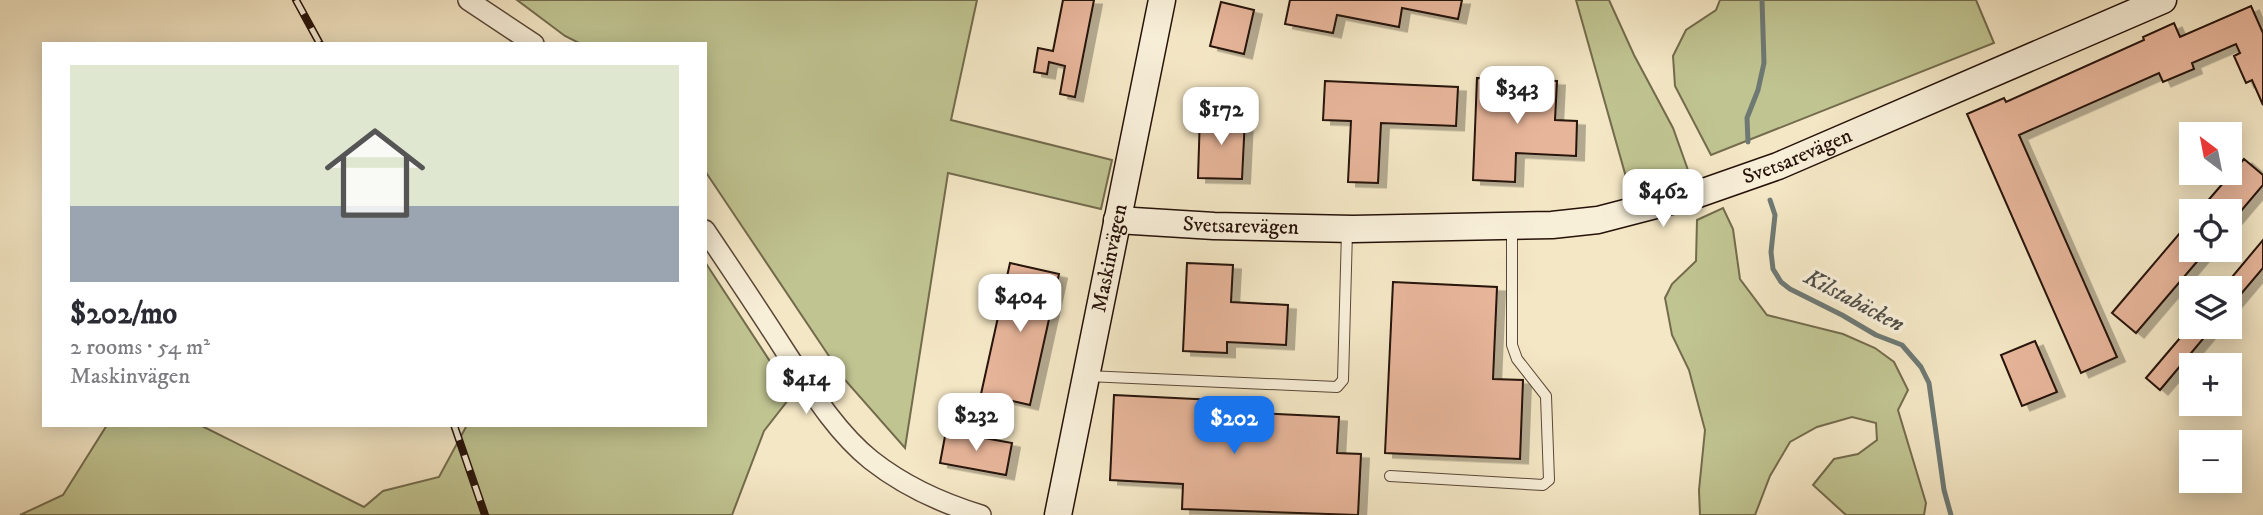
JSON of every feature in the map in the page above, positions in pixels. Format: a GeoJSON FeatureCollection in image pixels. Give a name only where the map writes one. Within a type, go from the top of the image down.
{"type":"FeatureCollection","features":[{"type":"Feature","properties":{"kind":"street"},"geometry":{"type":"LineString","coordinates":[[468,0],[531,42]]}},
{"type":"Feature","properties":{"kind":"street","name":"Maskinvägen"},"geometry":{"type":"LineString","coordinates":[[1058,515],[1162,0]]}},
{"type":"Feature","properties":{"kind":"street","name":"Svetsarevägen"},"geometry":{"type":"LineString","coordinates":[[1117,220],[1214,226],[1347,229],[1512,227],[1598,220],[1658,206],[1778,166],[2163,0]]}},
{"type":"Feature","properties":{"kind":"street"},"geometry":{"type":"LineString","coordinates":[[707,233],[811,390],[842,431],[870,459],[900,480],[929,496],[981,515]]}},
{"type":"Feature","properties":{"kind":"lane"},"geometry":{"type":"LineString","coordinates":[[1390,476],[1543,485],[1549,480],[1546,396],[1517,359],[1513,345],[1512,227]]}},
{"type":"Feature","properties":{"kind":"lane"},"geometry":{"type":"LineString","coordinates":[[1086,376],[1337,387],[1343,380],[1347,229]]}},
{"type":"Feature","properties":{"kind":"green space"},"geometry":{"type":"Polygon","coordinates":[[[517,0],[977,0],[951,120],[1112,160],[1101,209],[948,173],[905,448],[845,380],[707,174],[707,42],[577,42],[517,0]]]}},
{"type":"Feature","properties":{"kind":"green space"},"geometry":{"type":"Polygon","coordinates":[[[1576,0],[1609,0],[1634,55],[1673,128],[1688,170],[1669,183],[1644,189],[1626,177],[1576,0]]]}},
{"type":"Feature","properties":{"kind":"green space"},"geometry":{"type":"Polygon","coordinates":[[[1720,0],[1976,0],[1994,43],[1711,155],[1675,86],[1673,56],[1686,30],[1716,10],[1720,0]]]}},
{"type":"Feature","properties":{"kind":"green space"},"geometry":{"type":"Polygon","coordinates":[[[1723,208],[1733,229],[1740,279],[1767,315],[1843,334],[1875,348],[1894,362],[1908,390],[1898,410],[1926,503],[1924,515],[1846,515],[1813,485],[1834,459],[1858,454],[1877,440],[1876,423],[1852,417],[1817,427],[1790,442],[1770,476],[1755,515],[1700,515],[1699,490],[1705,430],[1689,370],[1672,335],[1665,298],[1672,284],[1696,261],[1697,220],[1723,208]]]}},
{"type":"Feature","properties":{"kind":"green space"},"geometry":{"type":"Polygon","coordinates":[[[707,265],[792,395],[764,431],[732,515],[20,515],[63,495],[106,427],[204,427],[364,507],[383,491],[439,477],[466,427],[707,427],[707,265]]]}},
{"type":"Feature","properties":{"kind":"building"},"geometry":{"type":"Polygon","coordinates":[[[1063,0],[1094,0],[1075,97],[1060,94],[1065,66],[1049,62],[1047,74],[1034,72],[1038,48],[1053,51],[1063,0]]]}},
{"type":"Feature","properties":{"kind":"building"},"geometry":{"type":"Polygon","coordinates":[[[1290,0],[1462,0],[1458,19],[1402,8],[1399,27],[1337,15],[1333,33],[1285,24],[1290,0]]]}},
{"type":"Feature","properties":{"kind":"building"},"geometry":{"type":"Polygon","coordinates":[[[1221,2],[1254,10],[1244,54],[1210,46],[1221,2]]]}},
{"type":"Feature","properties":{"kind":"building"},"geometry":{"type":"Polygon","coordinates":[[[2251,6],[2263,33],[2263,105],[2252,80],[2246,83],[2234,56],[2240,53],[2236,44],[2192,63],[2194,69],[2163,82],[2159,73],[2019,135],[2117,357],[2081,373],[1967,114],[2004,98],[2006,102],[2144,40],[2143,37],[2174,23],[2180,37],[2251,6]]]}},
{"type":"Feature","properties":{"kind":"building"},"geometry":{"type":"Polygon","coordinates":[[[1477,78],[1557,81],[1555,120],[1577,121],[1576,156],[1516,153],[1515,182],[1473,180],[1477,78]]]}},
{"type":"Feature","properties":{"kind":"building"},"geometry":{"type":"Polygon","coordinates":[[[1325,81],[1458,87],[1456,126],[1381,123],[1378,183],[1348,182],[1351,121],[1323,120],[1325,81]]]}},
{"type":"Feature","properties":{"kind":"building"},"geometry":{"type":"Polygon","coordinates":[[[1200,115],[1245,118],[1242,179],[1198,178],[1200,115]]]}},
{"type":"Feature","properties":{"kind":"building"},"geometry":{"type":"Polygon","coordinates":[[[2244,159],[2263,175],[2263,185],[2242,210],[2242,199],[2209,199],[2221,186],[2242,186],[2244,159]]]}},
{"type":"Feature","properties":{"kind":"building"},"geometry":{"type":"Polygon","coordinates":[[[2179,234],[2179,262],[2197,262],[2185,276],[2179,276],[2179,283],[2136,333],[2112,313],[2179,234]]]}},
{"type":"Feature","properties":{"kind":"building"},"geometry":{"type":"Polygon","coordinates":[[[2263,240],[2263,268],[2242,293],[2242,276],[2233,276],[2263,240]]]}},
{"type":"Feature","properties":{"kind":"building"},"geometry":{"type":"Polygon","coordinates":[[[1010,263],[1059,274],[1030,405],[981,394],[1010,263]]]}},
{"type":"Feature","properties":{"kind":"building"},"geometry":{"type":"Polygon","coordinates":[[[1187,263],[1233,265],[1231,302],[1288,305],[1286,345],[1227,342],[1227,353],[1183,351],[1187,263]]]}},
{"type":"Feature","properties":{"kind":"building"},"geometry":{"type":"Polygon","coordinates":[[[1393,282],[1497,287],[1493,379],[1523,380],[1520,459],[1385,453],[1393,282]]]}},
{"type":"Feature","properties":{"kind":"building"},"geometry":{"type":"Polygon","coordinates":[[[2179,339],[2203,339],[2191,353],[2179,353],[2179,367],[2160,390],[2146,378],[2179,339]]]}},
{"type":"Feature","properties":{"kind":"building"},"geometry":{"type":"Polygon","coordinates":[[[2035,341],[2057,392],[2022,406],[2001,355],[2035,341]]]}},
{"type":"Feature","properties":{"kind":"building"},"geometry":{"type":"Polygon","coordinates":[[[1114,395],[1235,401],[1234,412],[1339,417],[1337,453],[1361,454],[1358,515],[1182,509],[1183,484],[1110,480],[1114,395]]]}},
{"type":"Feature","properties":{"kind":"building"},"geometry":{"type":"Polygon","coordinates":[[[946,431],[1012,443],[1006,475],[940,463],[946,431]]]}},
{"type":"Feature","properties":{"kind":"waterway","name":"Kilstabäcken"},"geometry":{"type":"LineString","coordinates":[[1748,142],[1747,118],[1758,90],[1764,63],[1762,0]]}},
{"type":"Feature","properties":{"kind":"waterway","name":"Kilstabäcken"},"geometry":{"type":"LineString","coordinates":[[1770,200],[1775,215],[1771,252],[1773,269],[1781,282],[1876,335],[1902,345],[1921,367],[1929,383],[1944,490],[1951,515]]}},
{"type":"Feature","properties":{"kind":"railway"},"geometry":{"type":"LineString","coordinates":[[296,0],[319,42]]}},
{"type":"Feature","properties":{"kind":"railway"},"geometry":{"type":"LineString","coordinates":[[455,427],[485,515]]}}]}
